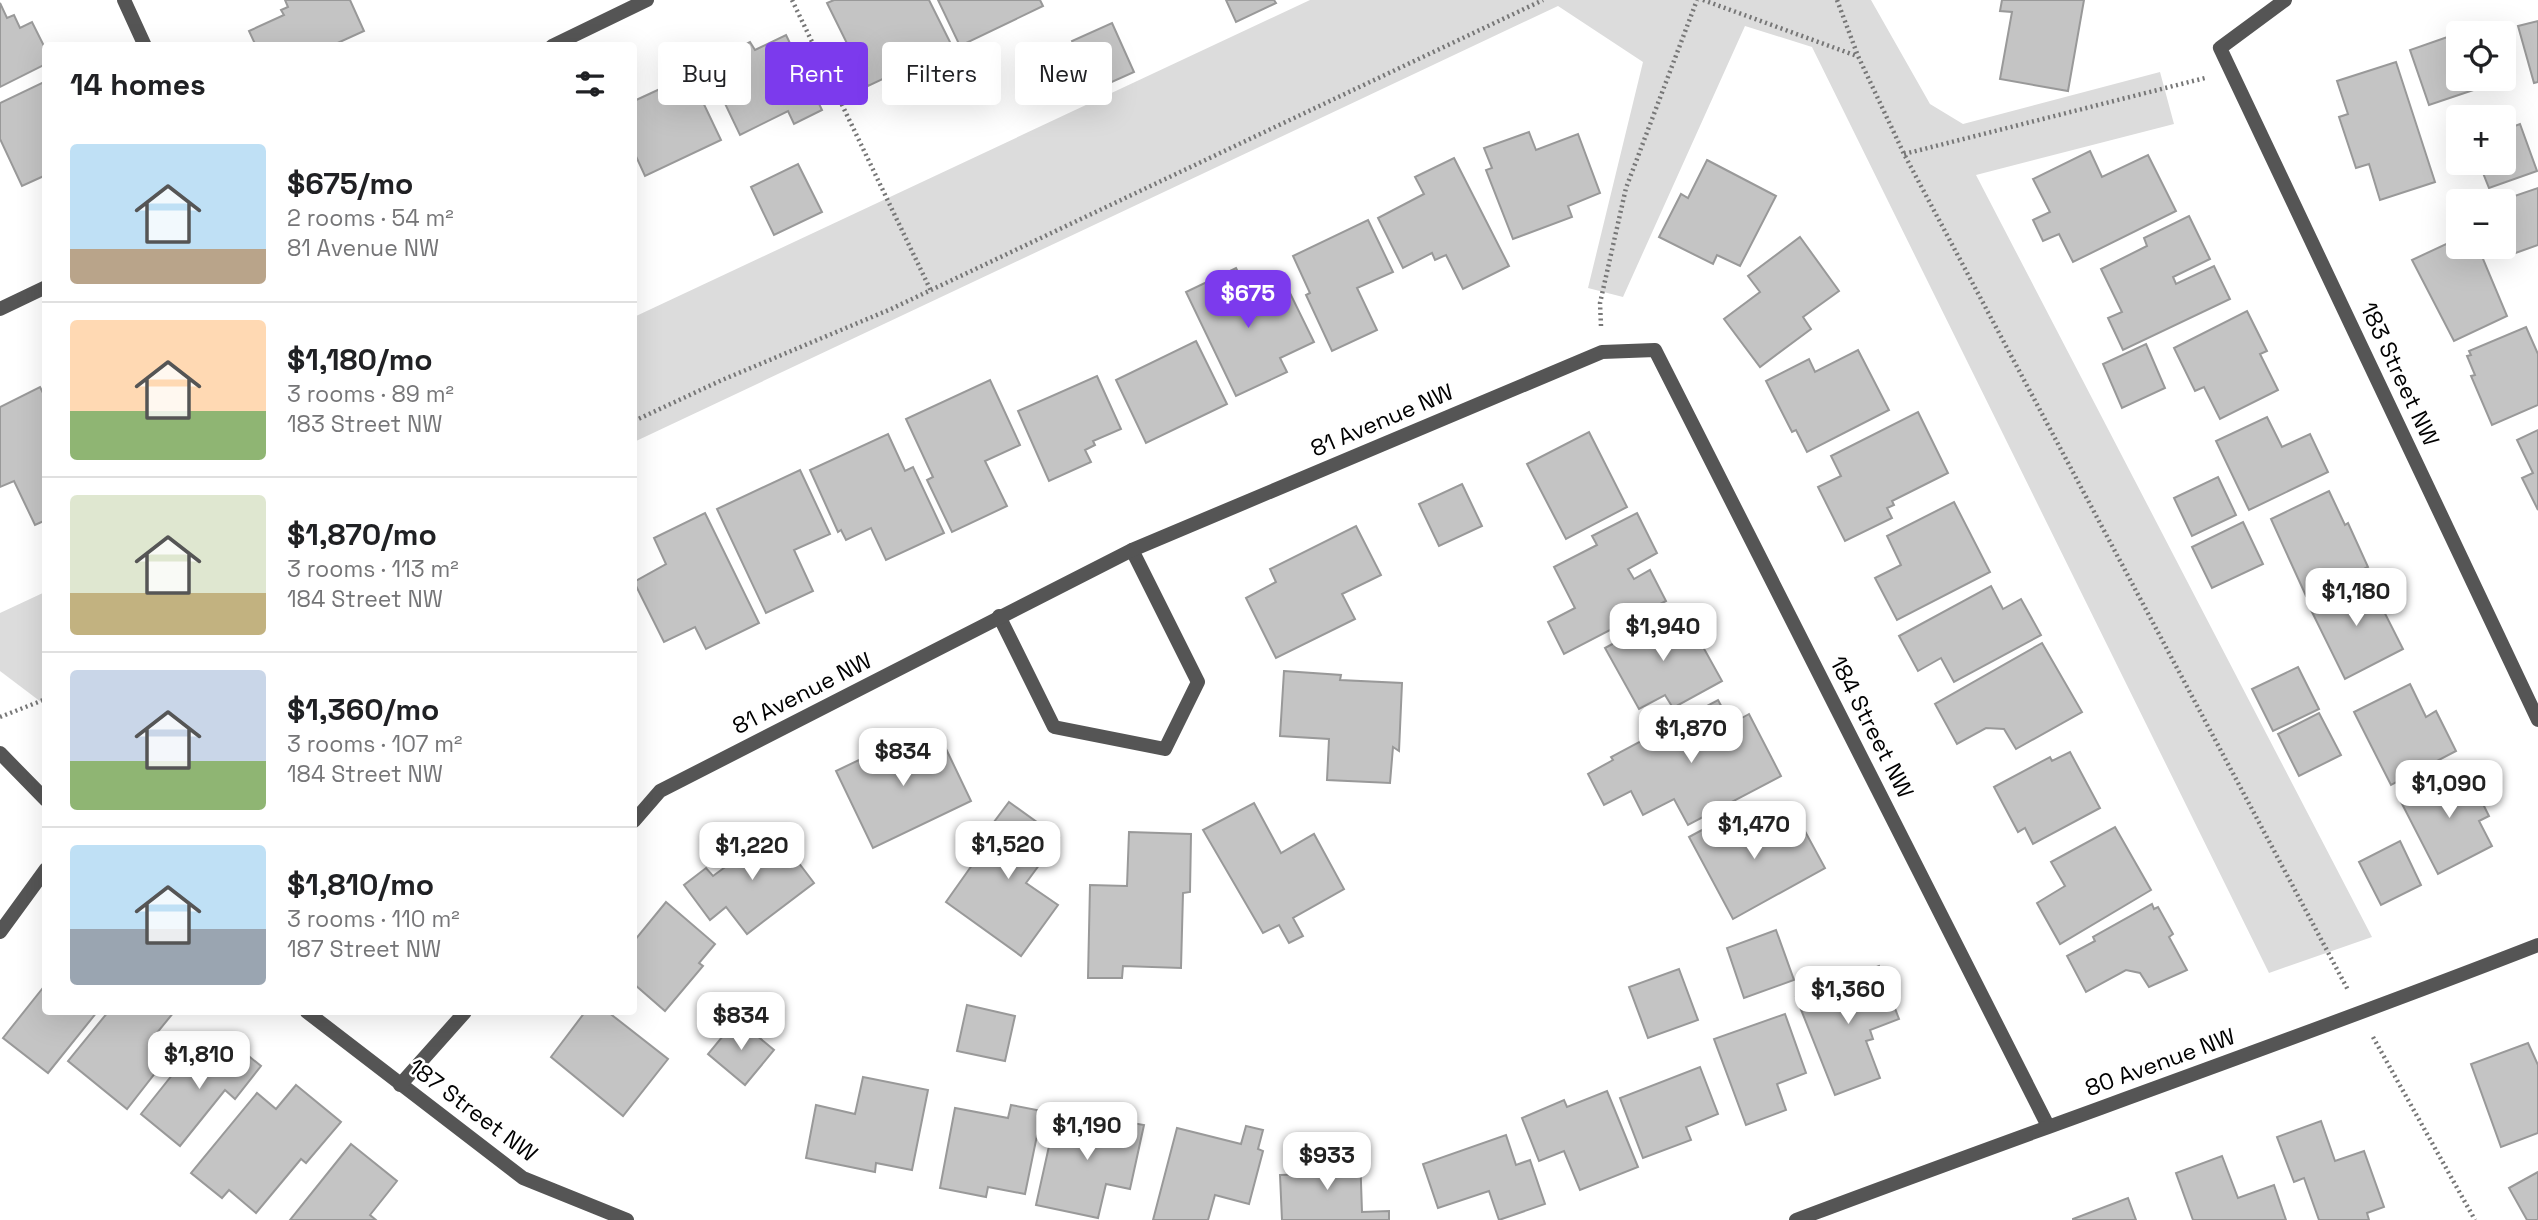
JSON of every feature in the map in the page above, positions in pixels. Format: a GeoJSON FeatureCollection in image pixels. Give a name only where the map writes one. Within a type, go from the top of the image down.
{"type":"FeatureCollection","features":[{"type":"Feature","properties":{"kind":"street"},"geometry":{"type":"LineString","coordinates":[[124,0],[143,42]]}},
{"type":"Feature","properties":{"kind":"street"},"geometry":{"type":"LineString","coordinates":[[560,42],[647,0]]}},
{"type":"Feature","properties":{"kind":"street","name":"183 Street NW"},"geometry":{"type":"LineString","coordinates":[[2285,0],[2220,48],[2538,720]]}},
{"type":"Feature","properties":{"kind":"street"},"geometry":{"type":"LineString","coordinates":[[0,309],[42,290]]}},
{"type":"Feature","properties":{"kind":"street","name":"81 Avenue NW"},"geometry":{"type":"LineString","coordinates":[[637,818],[660,792],[1132,550],[1602,352],[1655,350]]}},
{"type":"Feature","properties":{"kind":"street","name":"184 Street NW"},"geometry":{"type":"LineString","coordinates":[[1655,350],[2048,1126]]}},
{"type":"Feature","properties":{"kind":"street"},"geometry":{"type":"LineString","coordinates":[[999,616],[1054,727],[1166,749],[1198,682],[1132,550]]}},
{"type":"Feature","properties":{"kind":"street"},"geometry":{"type":"LineString","coordinates":[[0,753],[42,796]]}},
{"type":"Feature","properties":{"kind":"street"},"geometry":{"type":"LineString","coordinates":[[0,932],[42,874]]}},
{"type":"Feature","properties":{"kind":"street","name":"80 Avenue NW"},"geometry":{"type":"LineString","coordinates":[[1796,1220],[2048,1126],[2361,1015],[2538,945]]}},
{"type":"Feature","properties":{"kind":"street","name":"187 Street NW"},"geometry":{"type":"LineString","coordinates":[[311,1015],[523,1178],[627,1220]]}},
{"type":"Feature","properties":{"kind":"street"},"geometry":{"type":"LineString","coordinates":[[400,1085],[462,1015]]}},
{"type":"Feature","properties":{"kind":"path"},"geometry":{"type":"LineString","coordinates":[[792,0],[931,291]]}},
{"type":"Feature","properties":{"kind":"path"},"geometry":{"type":"LineString","coordinates":[[637,420],[722,380],[931,291],[1544,0]]}},
{"type":"Feature","properties":{"kind":"path"},"geometry":{"type":"LineString","coordinates":[[1602,352],[1601,303],[1626,188],[1698,0]]}},
{"type":"Feature","properties":{"kind":"path"},"geometry":{"type":"LineString","coordinates":[[1703,0],[1858,56]]}},
{"type":"Feature","properties":{"kind":"path"},"geometry":{"type":"LineString","coordinates":[[1837,0],[1858,56],[1903,154],[2361,1015],[2475,1220]]}},
{"type":"Feature","properties":{"kind":"path"},"geometry":{"type":"LineString","coordinates":[[1903,154],[2232,71]]}},
{"type":"Feature","properties":{"kind":"path"},"geometry":{"type":"LineString","coordinates":[[0,717],[42,700]]}},
{"type":"Feature","properties":{"kind":"shaded area"},"geometry":{"type":"Polygon","coordinates":[[[1310,0],[1871,0],[1930,104],[1963,124],[2160,72],[2174,124],[1976,175],[2372,937],[2269,973],[1812,47],[1745,26],[1623,297],[1588,288],[1643,62],[1558,6],[637,441],[637,316],[1086,105],[1112,105],[1112,93],[1310,0]]]}},
{"type":"Feature","properties":{"kind":"shaded area"},"geometry":{"type":"Polygon","coordinates":[[[42,593],[42,703],[0,671],[0,613],[42,593]]]}},
{"type":"Feature","properties":{"kind":"building"},"geometry":{"type":"Polygon","coordinates":[[[285,0],[350,0],[364,31],[340,42],[254,42],[249,31],[284,15],[281,10],[288,7],[285,0]]]}},
{"type":"Feature","properties":{"kind":"building"},"geometry":{"type":"Polygon","coordinates":[[[834,0],[929,0],[950,42],[882,42],[882,79],[868,86],[868,42],[846,42],[827,3],[834,0]]]}},
{"type":"Feature","properties":{"kind":"building"},"geometry":{"type":"Polygon","coordinates":[[[938,0],[1040,0],[1043,6],[968,42],[958,42],[938,0]]]}},
{"type":"Feature","properties":{"kind":"building"},"geometry":{"type":"Polygon","coordinates":[[[1226,0],[1274,0],[1276,3],[1236,22],[1226,0]]]}},
{"type":"Feature","properties":{"kind":"building"},"geometry":{"type":"Polygon","coordinates":[[[2002,0],[2084,0],[2068,91],[2000,79],[2012,12],[2000,11],[2002,0]]]}},
{"type":"Feature","properties":{"kind":"building"},"geometry":{"type":"Polygon","coordinates":[[[0,3],[7,18],[14,15],[20,28],[32,22],[42,42],[42,66],[0,87],[0,3]]]}},
{"type":"Feature","properties":{"kind":"building"},"geometry":{"type":"Polygon","coordinates":[[[2538,21],[2538,82],[2534,83],[2518,26],[2538,21]]]}},
{"type":"Feature","properties":{"kind":"building"},"geometry":{"type":"Polygon","coordinates":[[[1112,23],[1134,72],[1112,82],[1112,42],[1072,41],[1112,23]]]}},
{"type":"Feature","properties":{"kind":"building"},"geometry":{"type":"Polygon","coordinates":[[[786,35],[789,42],[772,42],[786,35]]]}},
{"type":"Feature","properties":{"kind":"building"},"geometry":{"type":"Polygon","coordinates":[[[2446,38],[2446,91],[2470,91],[2429,105],[2410,50],[2446,38]]]}},
{"type":"Feature","properties":{"kind":"building"},"geometry":{"type":"Polygon","coordinates":[[[751,44],[755,50],[765,45],[765,105],[820,105],[822,110],[794,124],[788,111],[740,135],[726,105],[751,105],[751,44]]]}},
{"type":"Feature","properties":{"kind":"building"},"geometry":{"type":"Polygon","coordinates":[[[2396,62],[2435,182],[2380,200],[2369,164],[2356,168],[2339,117],[2348,114],[2337,81],[2396,62]]]}},
{"type":"Feature","properties":{"kind":"building"},"geometry":{"type":"Polygon","coordinates":[[[42,83],[42,177],[22,186],[0,139],[0,103],[42,83]]]}},
{"type":"Feature","properties":{"kind":"building"},"geometry":{"type":"Polygon","coordinates":[[[658,90],[658,105],[704,105],[721,140],[645,176],[637,159],[637,100],[658,90]]]}},
{"type":"Feature","properties":{"kind":"building"},"geometry":{"type":"Polygon","coordinates":[[[2520,124],[2537,171],[2489,188],[2484,175],[2516,175],[2516,126],[2520,124]]]}},
{"type":"Feature","properties":{"kind":"building"},"geometry":{"type":"Polygon","coordinates":[[[1529,132],[1536,150],[1578,134],[1600,193],[1568,206],[1572,217],[1513,239],[1486,170],[1492,168],[1484,148],[1529,132]]]}},
{"type":"Feature","properties":{"kind":"building"},"geometry":{"type":"Polygon","coordinates":[[[2090,151],[2102,177],[2148,155],[2176,211],[2073,262],[2059,234],[2043,241],[2033,220],[2050,212],[2033,179],[2090,151]]]}},
{"type":"Feature","properties":{"kind":"building"},"geometry":{"type":"Polygon","coordinates":[[[1454,158],[1509,266],[1463,289],[1446,255],[1435,260],[1432,253],[1403,268],[1378,218],[1424,194],[1415,177],[1454,158]]]}},
{"type":"Feature","properties":{"kind":"building"},"geometry":{"type":"Polygon","coordinates":[[[1707,160],[1776,196],[1740,266],[1717,255],[1713,264],[1659,237],[1681,194],[1688,198],[1707,160]]]}},
{"type":"Feature","properties":{"kind":"building"},"geometry":{"type":"Polygon","coordinates":[[[798,164],[822,212],[774,235],[751,187],[798,164]]]}},
{"type":"Feature","properties":{"kind":"building"},"geometry":{"type":"Polygon","coordinates":[[[2538,188],[2538,245],[2516,253],[2516,196],[2538,188]]]}},
{"type":"Feature","properties":{"kind":"building"},"geometry":{"type":"Polygon","coordinates":[[[2189,216],[2210,259],[2173,277],[2176,284],[2214,266],[2230,299],[2123,350],[2108,318],[2122,312],[2101,269],[2147,246],[2144,238],[2189,216]]]}},
{"type":"Feature","properties":{"kind":"building"},"geometry":{"type":"Polygon","coordinates":[[[1368,220],[1393,272],[1357,288],[1377,330],[1332,351],[1306,295],[1310,293],[1293,256],[1368,220]]]}},
{"type":"Feature","properties":{"kind":"building"},"geometry":{"type":"Polygon","coordinates":[[[1800,237],[1839,291],[1803,317],[1811,329],[1760,367],[1724,319],[1760,292],[1748,276],[1800,237]]]}},
{"type":"Feature","properties":{"kind":"building"},"geometry":{"type":"Polygon","coordinates":[[[2446,244],[2446,259],[2483,259],[2507,316],[2454,341],[2412,260],[2446,244]]]}},
{"type":"Feature","properties":{"kind":"building"},"geometry":{"type":"Polygon","coordinates":[[[1236,268],[1255,308],[1289,291],[1314,342],[1280,358],[1287,372],[1236,396],[1186,292],[1236,268]]]}},
{"type":"Feature","properties":{"kind":"building"},"geometry":{"type":"Polygon","coordinates":[[[2247,311],[2267,351],[2260,354],[2278,390],[2220,419],[2204,387],[2195,391],[2174,348],[2247,311]]]}},
{"type":"Feature","properties":{"kind":"building"},"geometry":{"type":"Polygon","coordinates":[[[2526,327],[2538,354],[2538,405],[2492,425],[2471,376],[2475,375],[2467,356],[2471,355],[2469,351],[2526,327]]]}},
{"type":"Feature","properties":{"kind":"building"},"geometry":{"type":"Polygon","coordinates":[[[1196,341],[1227,404],[1146,443],[1116,380],[1196,341]]]}},
{"type":"Feature","properties":{"kind":"building"},"geometry":{"type":"Polygon","coordinates":[[[2146,344],[2165,388],[2122,408],[2103,364],[2146,344]]]}},
{"type":"Feature","properties":{"kind":"building"},"geometry":{"type":"Polygon","coordinates":[[[1858,350],[1889,410],[1807,452],[1796,430],[1792,432],[1766,381],[1809,359],[1815,372],[1858,350]]]}},
{"type":"Feature","properties":{"kind":"building"},"geometry":{"type":"Polygon","coordinates":[[[1097,376],[1121,429],[1093,441],[1095,445],[1085,450],[1091,462],[1049,481],[1018,411],[1097,376]]]}},
{"type":"Feature","properties":{"kind":"building"},"geometry":{"type":"Polygon","coordinates":[[[990,380],[1020,445],[985,461],[1007,506],[952,532],[927,480],[933,477],[906,419],[990,380]]]}},
{"type":"Feature","properties":{"kind":"building"},"geometry":{"type":"Polygon","coordinates":[[[40,387],[42,391],[42,522],[35,525],[14,481],[0,487],[0,407],[40,387]]]}},
{"type":"Feature","properties":{"kind":"building"},"geometry":{"type":"Polygon","coordinates":[[[1918,412],[1948,473],[1892,501],[1894,505],[1887,508],[1892,518],[1845,541],[1818,487],[1841,476],[1831,456],[1918,412]]]}},
{"type":"Feature","properties":{"kind":"building"},"geometry":{"type":"Polygon","coordinates":[[[2267,417],[2282,447],[2310,434],[2328,472],[2249,510],[2216,441],[2267,417]]]}},
{"type":"Feature","properties":{"kind":"building"},"geometry":{"type":"Polygon","coordinates":[[[2538,430],[2538,510],[2522,478],[2533,473],[2517,440],[2538,430]]]}},
{"type":"Feature","properties":{"kind":"building"},"geometry":{"type":"Polygon","coordinates":[[[1589,432],[1627,507],[1566,539],[1527,464],[1589,432]]]}},
{"type":"Feature","properties":{"kind":"building"},"geometry":{"type":"Polygon","coordinates":[[[888,434],[905,471],[913,467],[944,533],[886,560],[871,528],[846,540],[841,530],[838,532],[810,470],[888,434]]]}},
{"type":"Feature","properties":{"kind":"building"},"geometry":{"type":"Polygon","coordinates":[[[800,470],[830,534],[794,550],[813,591],[766,613],[717,509],[800,470]]]}},
{"type":"Feature","properties":{"kind":"building"},"geometry":{"type":"Polygon","coordinates":[[[2218,477],[2236,515],[2192,536],[2174,498],[2218,477]]]}},
{"type":"Feature","properties":{"kind":"building"},"geometry":{"type":"Polygon","coordinates":[[[1462,484],[1482,526],[1439,546],[1419,504],[1462,484]]]}},
{"type":"Feature","properties":{"kind":"building"},"geometry":{"type":"Polygon","coordinates":[[[2329,491],[2345,525],[2348,523],[2368,567],[2306,596],[2271,519],[2329,491]]]}},
{"type":"Feature","properties":{"kind":"building"},"geometry":{"type":"Polygon","coordinates":[[[1954,502],[1990,572],[1897,620],[1875,578],[1901,565],[1887,536],[1954,502]]]}},
{"type":"Feature","properties":{"kind":"building"},"geometry":{"type":"Polygon","coordinates":[[[705,513],[759,623],[706,649],[695,627],[664,642],[637,588],[637,580],[666,564],[654,538],[705,513]]]}},
{"type":"Feature","properties":{"kind":"building"},"geometry":{"type":"Polygon","coordinates":[[[1637,513],[1657,553],[1628,569],[1634,579],[1650,570],[1666,601],[1564,654],[1548,622],[1575,608],[1554,567],[1597,545],[1592,536],[1637,513]]]}},
{"type":"Feature","properties":{"kind":"building"},"geometry":{"type":"Polygon","coordinates":[[[2243,522],[2263,564],[2212,588],[2192,547],[2243,522]]]}},
{"type":"Feature","properties":{"kind":"building"},"geometry":{"type":"Polygon","coordinates":[[[1356,526],[1381,575],[1342,594],[1355,619],[1276,658],[1246,598],[1276,582],[1270,569],[1356,526]]]}},
{"type":"Feature","properties":{"kind":"building"},"geometry":{"type":"Polygon","coordinates":[[[2366,576],[2403,649],[2345,679],[2309,606],[2366,576]]]}},
{"type":"Feature","properties":{"kind":"building"},"geometry":{"type":"Polygon","coordinates":[[[1991,586],[2003,609],[2021,599],[2041,635],[1954,682],[1941,658],[1918,671],[1899,636],[1991,586]]]}},
{"type":"Feature","properties":{"kind":"building"},"geometry":{"type":"Polygon","coordinates":[[[1672,612],[1682,632],[1692,627],[1722,681],[1673,708],[1665,695],[1639,709],[1605,648],[1672,612]]]}},
{"type":"Feature","properties":{"kind":"building"},"geometry":{"type":"Polygon","coordinates":[[[2042,643],[2082,712],[2016,749],[2004,729],[1986,728],[1957,744],[1935,704],[2042,643]]]}},
{"type":"Feature","properties":{"kind":"building"},"geometry":{"type":"Polygon","coordinates":[[[2298,667],[2319,709],[2273,731],[2252,689],[2298,667]]]}},
{"type":"Feature","properties":{"kind":"building"},"geometry":{"type":"Polygon","coordinates":[[[1284,671],[1341,675],[1340,680],[1402,683],[1399,751],[1393,747],[1390,783],[1327,780],[1329,739],[1280,736],[1284,671]]]}},
{"type":"Feature","properties":{"kind":"building"},"geometry":{"type":"Polygon","coordinates":[[[2410,684],[2426,717],[2436,711],[2456,751],[2391,785],[2354,712],[2410,684]]]}},
{"type":"Feature","properties":{"kind":"building"},"geometry":{"type":"Polygon","coordinates":[[[1718,700],[1731,724],[1749,714],[1781,776],[1688,825],[1674,799],[1643,815],[1631,791],[1604,805],[1588,774],[1613,760],[1611,757],[1718,700]]]}},
{"type":"Feature","properties":{"kind":"building"},"geometry":{"type":"Polygon","coordinates":[[[2319,713],[2341,755],[2299,776],[2278,734],[2319,713]]]}},
{"type":"Feature","properties":{"kind":"building"},"geometry":{"type":"Polygon","coordinates":[[[937,730],[971,801],[873,848],[836,771],[884,748],[887,754],[937,730]]]}},
{"type":"Feature","properties":{"kind":"building"},"geometry":{"type":"Polygon","coordinates":[[[2070,752],[2100,808],[2033,844],[2025,828],[2018,832],[1994,787],[2050,757],[2052,761],[2070,752]]]}},
{"type":"Feature","properties":{"kind":"building"},"geometry":{"type":"Polygon","coordinates":[[[2465,768],[2489,816],[2479,821],[2492,846],[2438,874],[2400,800],[2465,768]]]}},
{"type":"Feature","properties":{"kind":"building"},"geometry":{"type":"Polygon","coordinates":[[[1009,802],[1059,838],[1026,883],[1058,905],[1021,956],[946,902],[982,851],[976,846],[1009,802]]]}},
{"type":"Feature","properties":{"kind":"building"},"geometry":{"type":"Polygon","coordinates":[[[1254,803],[1281,853],[1314,834],[1344,889],[1293,918],[1303,936],[1289,943],[1279,925],[1263,933],[1203,830],[1254,803]]]}},
{"type":"Feature","properties":{"kind":"building"},"geometry":{"type":"Polygon","coordinates":[[[1741,809],[1761,844],[1800,822],[1825,868],[1733,919],[1689,837],[1741,809]]]}},
{"type":"Feature","properties":{"kind":"building"},"geometry":{"type":"Polygon","coordinates":[[[770,825],[814,883],[747,934],[726,907],[710,920],[684,885],[706,868],[713,876],[736,859],[732,854],[770,825]]]}},
{"type":"Feature","properties":{"kind":"building"},"geometry":{"type":"Polygon","coordinates":[[[2115,827],[2151,890],[2060,944],[2037,903],[2065,886],[2051,862],[2115,827]]]}},
{"type":"Feature","properties":{"kind":"building"},"geometry":{"type":"Polygon","coordinates":[[[1129,832],[1191,834],[1190,892],[1183,893],[1181,968],[1123,966],[1122,978],[1088,978],[1090,885],[1127,886],[1129,832]]]}},
{"type":"Feature","properties":{"kind":"building"},"geometry":{"type":"Polygon","coordinates":[[[2400,841],[2421,885],[2381,905],[2359,862],[2400,841]]]}},
{"type":"Feature","properties":{"kind":"building"},"geometry":{"type":"Polygon","coordinates":[[[666,902],[715,944],[699,963],[703,966],[665,1011],[637,987],[637,937],[666,902]]]}},
{"type":"Feature","properties":{"kind":"building"},"geometry":{"type":"Polygon","coordinates":[[[2152,904],[2154,909],[2158,907],[2173,934],[2169,937],[2187,970],[2149,987],[2140,973],[2126,970],[2086,992],[2067,956],[2095,941],[2093,937],[2152,904]]]}},
{"type":"Feature","properties":{"kind":"building"},"geometry":{"type":"Polygon","coordinates":[[[1776,930],[1794,980],[1744,998],[1727,948],[1776,930]]]}},
{"type":"Feature","properties":{"kind":"building"},"geometry":{"type":"Polygon","coordinates":[[[1879,966],[1899,1019],[1870,1030],[1873,1039],[1866,1041],[1880,1078],[1835,1095],[1796,997],[1879,966]]]}},
{"type":"Feature","properties":{"kind":"building"},"geometry":{"type":"Polygon","coordinates":[[[1679,969],[1698,1020],[1648,1038],[1629,987],[1679,969]]]}},
{"type":"Feature","properties":{"kind":"building"},"geometry":{"type":"Polygon","coordinates":[[[42,989],[42,1015],[95,1015],[48,1073],[3,1038],[42,989]]]}},
{"type":"Feature","properties":{"kind":"building"},"geometry":{"type":"Polygon","coordinates":[[[967,1005],[1015,1016],[1005,1061],[957,1051],[967,1005]]]}},
{"type":"Feature","properties":{"kind":"building"},"geometry":{"type":"Polygon","coordinates":[[[1785,1014],[1806,1073],[1777,1084],[1786,1110],[1746,1125],[1714,1039],[1785,1014]]]}},
{"type":"Feature","properties":{"kind":"building"},"geometry":{"type":"Polygon","coordinates":[[[106,1015],[172,1015],[151,1040],[170,1054],[127,1109],[68,1061],[106,1015]]]}},
{"type":"Feature","properties":{"kind":"building"},"geometry":{"type":"Polygon","coordinates":[[[583,1015],[612,1015],[668,1059],[623,1116],[551,1057],[583,1015]]]}},
{"type":"Feature","properties":{"kind":"building"},"geometry":{"type":"Polygon","coordinates":[[[737,1019],[774,1050],[745,1085],[708,1054],[737,1019]]]}},
{"type":"Feature","properties":{"kind":"building"},"geometry":{"type":"Polygon","coordinates":[[[229,1040],[261,1066],[235,1099],[225,1090],[180,1146],[141,1114],[189,1054],[206,1068],[229,1040]]]}},
{"type":"Feature","properties":{"kind":"building"},"geometry":{"type":"Polygon","coordinates":[[[2528,1043],[2538,1065],[2538,1133],[2501,1147],[2471,1064],[2528,1043]]]}},
{"type":"Feature","properties":{"kind":"building"},"geometry":{"type":"Polygon","coordinates":[[[1700,1067],[1718,1114],[1686,1127],[1691,1140],[1643,1158],[1620,1098],[1700,1067]]]}},
{"type":"Feature","properties":{"kind":"building"},"geometry":{"type":"Polygon","coordinates":[[[863,1077],[928,1090],[912,1170],[876,1163],[875,1172],[806,1158],[816,1105],[855,1114],[863,1077]]]}},
{"type":"Feature","properties":{"kind":"building"},"geometry":{"type":"Polygon","coordinates":[[[296,1085],[341,1122],[306,1163],[301,1159],[256,1213],[229,1190],[222,1198],[191,1173],[257,1093],[276,1109],[296,1085]]]}},
{"type":"Feature","properties":{"kind":"building"},"geometry":{"type":"Polygon","coordinates":[[[1607,1091],[1638,1167],[1580,1190],[1564,1151],[1539,1161],[1522,1118],[1564,1100],[1567,1107],[1607,1091]]]}},
{"type":"Feature","properties":{"kind":"building"},"geometry":{"type":"Polygon","coordinates":[[[1011,1105],[1042,1111],[1025,1194],[988,1187],[986,1197],[940,1188],[955,1108],[1008,1118],[1011,1105]]]}},
{"type":"Feature","properties":{"kind":"building"},"geometry":{"type":"Polygon","coordinates":[[[1057,1110],[1144,1125],[1130,1189],[1106,1184],[1098,1218],[1036,1205],[1057,1110]]]}},
{"type":"Feature","properties":{"kind":"building"},"geometry":{"type":"Polygon","coordinates":[[[2321,1121],[2335,1161],[2364,1151],[2384,1207],[2367,1213],[2369,1220],[2319,1220],[2304,1178],[2294,1182],[2277,1137],[2321,1121]]]}},
{"type":"Feature","properties":{"kind":"building"},"geometry":{"type":"Polygon","coordinates":[[[1246,1126],[1263,1130],[1258,1149],[1263,1151],[1249,1204],[1215,1195],[1208,1220],[1153,1220],[1177,1128],[1241,1144],[1246,1126]]]}},
{"type":"Feature","properties":{"kind":"building"},"geometry":{"type":"Polygon","coordinates":[[[1506,1135],[1516,1165],[1530,1160],[1545,1204],[1499,1220],[1489,1191],[1438,1208],[1423,1164],[1506,1135]]]}},
{"type":"Feature","properties":{"kind":"building"},"geometry":{"type":"Polygon","coordinates":[[[351,1144],[397,1181],[370,1215],[376,1220],[290,1220],[351,1144]]]}},
{"type":"Feature","properties":{"kind":"building"},"geometry":{"type":"Polygon","coordinates":[[[1360,1153],[1362,1212],[1389,1211],[1389,1220],[1282,1220],[1280,1175],[1316,1174],[1315,1154],[1360,1153]]]}},
{"type":"Feature","properties":{"kind":"building"},"geometry":{"type":"Polygon","coordinates":[[[2222,1156],[2238,1198],[2274,1185],[2286,1220],[2193,1220],[2176,1173],[2222,1156]]]}},
{"type":"Feature","properties":{"kind":"building"},"geometry":{"type":"Polygon","coordinates":[[[2538,1172],[2538,1220],[2527,1220],[2509,1188],[2538,1172]]]}},
{"type":"Feature","properties":{"kind":"building"},"geometry":{"type":"Polygon","coordinates":[[[2128,1198],[2136,1220],[2073,1220],[2073,1219],[2128,1198]]]}}]}
